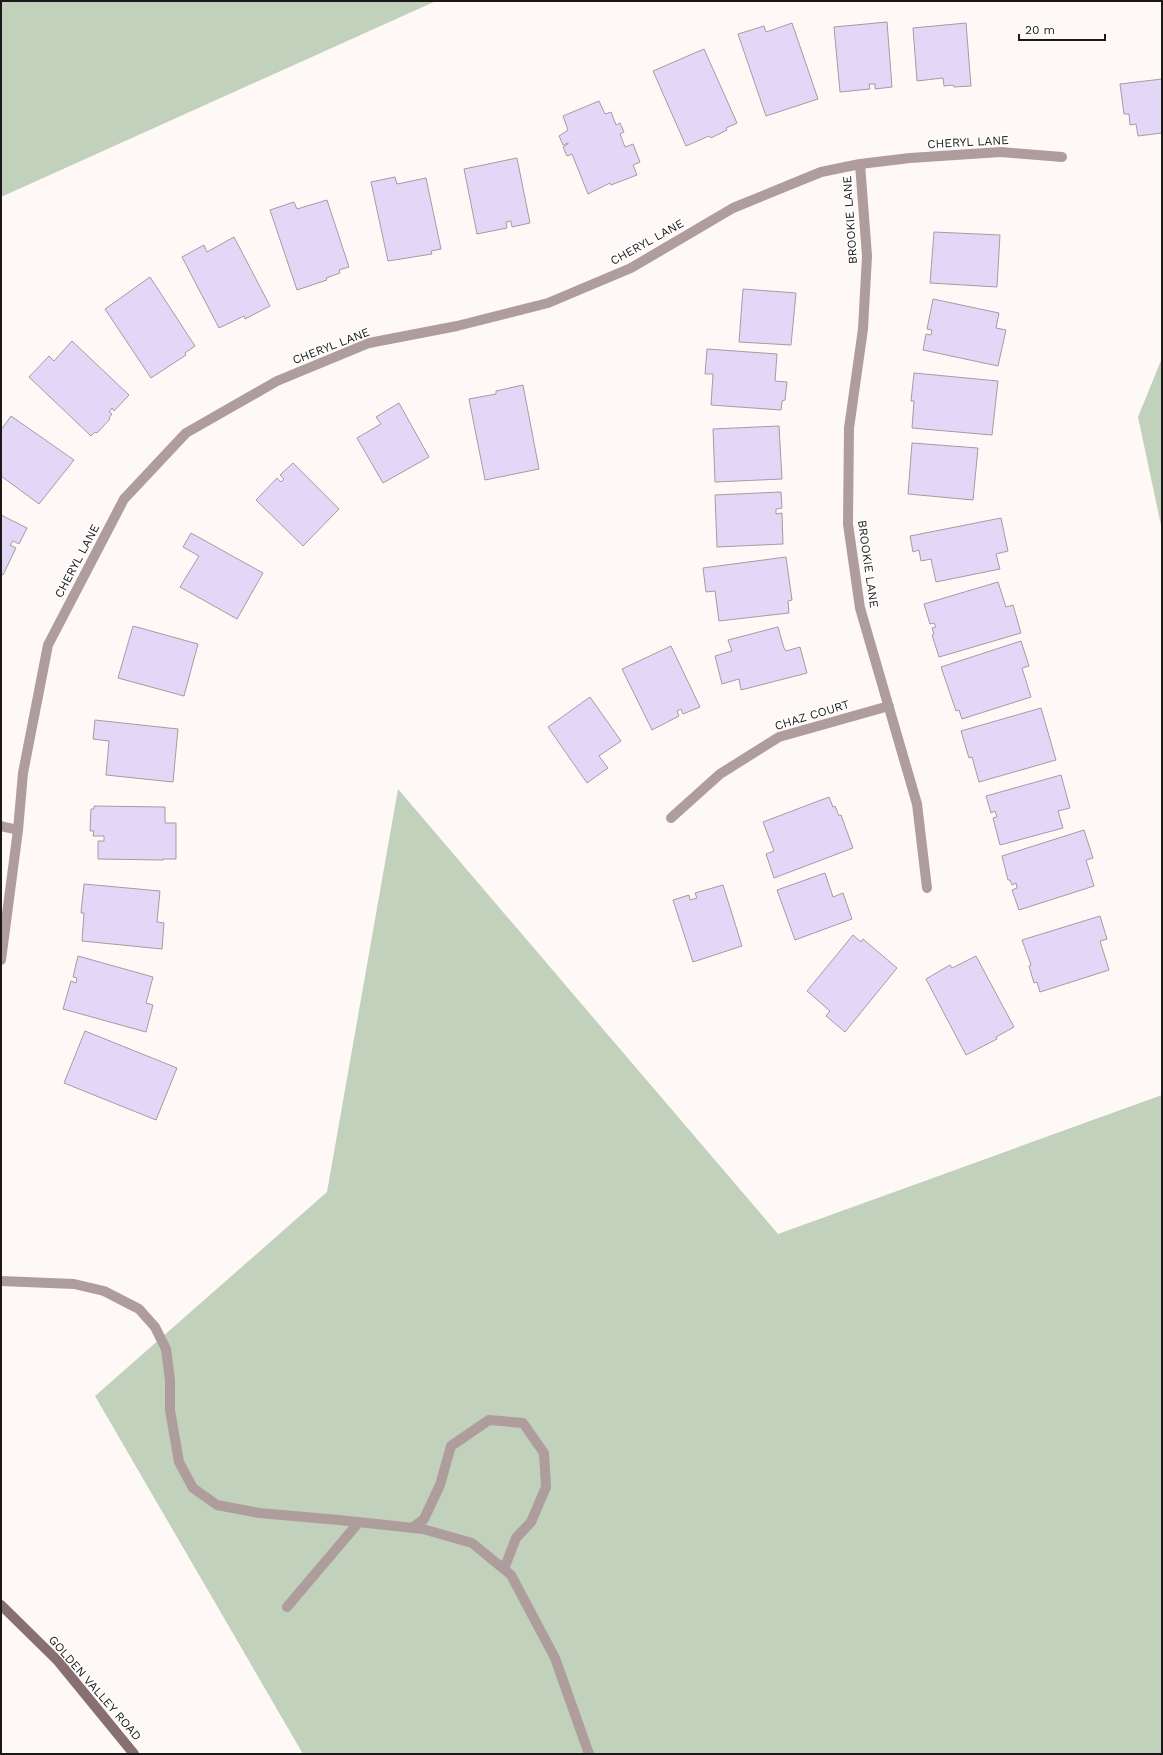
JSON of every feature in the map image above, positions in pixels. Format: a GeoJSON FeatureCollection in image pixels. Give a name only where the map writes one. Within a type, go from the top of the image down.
{"type":"FeatureCollection","features":[{"type":"Feature","properties":{"kind":"main road","name":"GOLDEN VALLEY ROAD"},"geometry":{"type":"LineString","coordinates":[[1,1604],[58,1662],[134,1754]]}},
{"type":"Feature","properties":{"kind":"street","name":"CHERYL LANE"},"geometry":{"type":"LineString","coordinates":[[1,960],[18,830],[23,773],[48,645],[124,499],[186,433],[277,380],[369,343],[456,326],[548,303],[631,268],[733,208],[821,172],[860,164],[910,158],[1001,152],[1062,157]]}},
{"type":"Feature","properties":{"kind":"street","name":"BROOKIE LANE"},"geometry":{"type":"LineString","coordinates":[[860,164],[867,256],[863,329],[849,428],[848,524],[860,608],[917,804],[926,888]]}},
{"type":"Feature","properties":{"kind":"street","name":"CHAZ COURT"},"geometry":{"type":"LineString","coordinates":[[671,818],[720,774],[779,738],[889,706]]}},
{"type":"Feature","properties":{"kind":"street"},"geometry":{"type":"LineString","coordinates":[[1,826],[18,830]]}},
{"type":"Feature","properties":{"kind":"street"},"geometry":{"type":"LineString","coordinates":[[1,1281],[74,1284],[104,1291],[139,1309],[155,1327],[166,1349],[170,1380],[170,1410],[179,1462],[193,1488],[217,1505],[260,1513],[423,1529],[472,1543],[511,1575],[555,1658],[589,1754]]}},
{"type":"Feature","properties":{"kind":"street"},"geometry":{"type":"LineString","coordinates":[[412,1528],[424,1519],[440,1485],[452,1446],[489,1420],[523,1423],[544,1453],[546,1487],[531,1522],[516,1538],[504,1569]]}},
{"type":"Feature","properties":{"kind":"street"},"geometry":{"type":"LineString","coordinates":[[287,1607],[359,1522]]}},
{"type":"Feature","properties":{"kind":"green space"},"geometry":{"type":"Polygon","coordinates":[[[1,1],[436,1],[1,197],[1,1]]]}},
{"type":"Feature","properties":{"kind":"green space"},"geometry":{"type":"Polygon","coordinates":[[[1162,358],[1162,530],[1138,417],[1162,358]]]}},
{"type":"Feature","properties":{"kind":"green space"},"geometry":{"type":"Polygon","coordinates":[[[398,789],[778,1234],[1162,1095],[1162,1754],[303,1754],[95,1396],[327,1192],[398,789]]]}},
{"type":"Feature","properties":{"kind":"building"},"geometry":{"type":"Polygon","coordinates":[[[887,22],[892,87],[875,89],[875,84],[869,84],[870,89],[840,92],[834,27],[887,22]]]}},
{"type":"Feature","properties":{"kind":"building"},"geometry":{"type":"Polygon","coordinates":[[[792,23],[818,99],[766,116],[738,34],[764,26],[766,32],[792,23]]]}},
{"type":"Feature","properties":{"kind":"building"},"geometry":{"type":"Polygon","coordinates":[[[966,23],[971,86],[944,86],[943,78],[917,81],[913,28],[966,23]]]}},
{"type":"Feature","properties":{"kind":"building"},"geometry":{"type":"Polygon","coordinates":[[[704,49],[737,123],[711,138],[709,136],[686,146],[653,71],[704,49]]]}},
{"type":"Feature","properties":{"kind":"building"},"geometry":{"type":"Polygon","coordinates":[[[1162,79],[1162,133],[1138,136],[1136,124],[1130,125],[1129,114],[1124,114],[1120,84],[1162,79]]]}},
{"type":"Feature","properties":{"kind":"building"},"geometry":{"type":"Polygon","coordinates":[[[599,101],[605,114],[611,112],[616,125],[620,123],[624,132],[620,134],[625,147],[633,144],[640,162],[633,165],[637,175],[611,185],[610,183],[588,194],[572,154],[567,156],[563,147],[568,143],[563,145],[559,136],[568,130],[563,116],[599,101]]]}},
{"type":"Feature","properties":{"kind":"building"},"geometry":{"type":"Polygon","coordinates":[[[517,158],[530,223],[512,227],[511,221],[506,222],[507,228],[477,234],[464,169],[517,158]]]}},
{"type":"Feature","properties":{"kind":"building"},"geometry":{"type":"Polygon","coordinates":[[[395,177],[397,184],[426,178],[441,249],[431,251],[432,254],[388,261],[371,182],[395,177]]]}},
{"type":"Feature","properties":{"kind":"building"},"geometry":{"type":"Polygon","coordinates":[[[327,200],[349,267],[339,270],[340,273],[326,278],[327,280],[297,290],[270,210],[294,202],[297,209],[327,200]]]}},
{"type":"Feature","properties":{"kind":"building"},"geometry":{"type":"Polygon","coordinates":[[[934,232],[1000,235],[997,287],[930,283],[934,232]]]}},
{"type":"Feature","properties":{"kind":"building"},"geometry":{"type":"Polygon","coordinates":[[[234,237],[270,306],[245,319],[244,316],[219,328],[182,257],[204,245],[207,252],[234,237]]]}},
{"type":"Feature","properties":{"kind":"building"},"geometry":{"type":"Polygon","coordinates":[[[150,277],[195,346],[185,353],[186,355],[151,378],[105,309],[150,277]]]}},
{"type":"Feature","properties":{"kind":"building"},"geometry":{"type":"Polygon","coordinates":[[[743,289],[796,293],[791,345],[739,342],[743,289]]]}},
{"type":"Feature","properties":{"kind":"building"},"geometry":{"type":"Polygon","coordinates":[[[933,299],[999,313],[996,328],[1006,330],[998,366],[923,350],[926,334],[931,335],[932,330],[927,329],[933,299]]]}},
{"type":"Feature","properties":{"kind":"building"},"geometry":{"type":"Polygon","coordinates":[[[72,341],[129,395],[114,411],[112,408],[109,412],[112,414],[109,418],[110,419],[97,433],[95,432],[91,436],[29,377],[49,356],[54,361],[72,341]]]}},
{"type":"Feature","properties":{"kind":"building"},"geometry":{"type":"Polygon","coordinates":[[[707,349],[777,354],[775,381],[787,382],[785,400],[782,401],[781,410],[711,405],[713,374],[705,374],[707,349]]]}},
{"type":"Feature","properties":{"kind":"building"},"geometry":{"type":"Polygon","coordinates":[[[914,373],[998,381],[992,435],[912,428],[914,401],[911,401],[914,373]]]}},
{"type":"Feature","properties":{"kind":"building"},"geometry":{"type":"Polygon","coordinates":[[[523,385],[539,469],[485,480],[469,399],[496,394],[496,391],[523,385]]]}},
{"type":"Feature","properties":{"kind":"building"},"geometry":{"type":"Polygon","coordinates":[[[399,403],[429,457],[383,483],[357,438],[381,424],[376,417],[399,403]]]}},
{"type":"Feature","properties":{"kind":"building"},"geometry":{"type":"Polygon","coordinates":[[[11,416],[74,460],[39,504],[1,476],[1,430],[11,416]]]}},
{"type":"Feature","properties":{"kind":"building"},"geometry":{"type":"Polygon","coordinates":[[[779,426],[782,479],[715,482],[713,429],[779,426]]]}},
{"type":"Feature","properties":{"kind":"building"},"geometry":{"type":"Polygon","coordinates":[[[912,443],[978,448],[973,500],[908,494],[912,443]]]}},
{"type":"Feature","properties":{"kind":"building"},"geometry":{"type":"Polygon","coordinates":[[[293,463],[339,509],[303,546],[256,500],[277,478],[281,482],[284,479],[280,475],[293,463]]]}},
{"type":"Feature","properties":{"kind":"building"},"geometry":{"type":"Polygon","coordinates":[[[781,492],[782,508],[776,509],[776,514],[782,513],[783,544],[717,547],[715,495],[781,492]]]}},
{"type":"Feature","properties":{"kind":"building"},"geometry":{"type":"Polygon","coordinates":[[[1,515],[27,528],[19,544],[13,541],[10,545],[16,548],[3,575],[1,574],[1,515]]]}},
{"type":"Feature","properties":{"kind":"building"},"geometry":{"type":"Polygon","coordinates":[[[1001,518],[1008,551],[996,554],[1000,569],[936,582],[931,559],[921,561],[919,550],[913,552],[910,536],[1001,518]]]}},
{"type":"Feature","properties":{"kind":"building"},"geometry":{"type":"Polygon","coordinates":[[[191,533],[263,573],[237,619],[180,587],[199,556],[183,547],[191,533]]]}},
{"type":"Feature","properties":{"kind":"building"},"geometry":{"type":"Polygon","coordinates":[[[786,557],[792,600],[788,601],[789,613],[719,621],[715,591],[706,592],[703,568],[786,557]]]}},
{"type":"Feature","properties":{"kind":"building"},"geometry":{"type":"Polygon","coordinates":[[[998,582],[1006,607],[1013,605],[1021,633],[939,657],[932,635],[934,634],[932,628],[936,627],[934,623],[930,624],[924,604],[998,582]]]}},
{"type":"Feature","properties":{"kind":"building"},"geometry":{"type":"Polygon","coordinates":[[[133,626],[198,644],[184,696],[118,678],[133,626]]]}},
{"type":"Feature","properties":{"kind":"building"},"geometry":{"type":"Polygon","coordinates":[[[778,627],[786,651],[800,647],[807,673],[741,690],[739,679],[722,684],[715,656],[732,651],[728,640],[778,627]]]}},
{"type":"Feature","properties":{"kind":"building"},"geometry":{"type":"Polygon","coordinates":[[[1021,641],[1029,666],[1022,668],[1031,697],[962,719],[959,710],[956,711],[941,667],[1021,641]]]}},
{"type":"Feature","properties":{"kind":"building"},"geometry":{"type":"Polygon","coordinates":[[[671,646],[700,707],[683,714],[681,709],[677,711],[679,716],[652,730],[622,669],[671,646]]]}},
{"type":"Feature","properties":{"kind":"building"},"geometry":{"type":"Polygon","coordinates":[[[590,697],[621,741],[599,756],[608,768],[587,783],[548,727],[590,697]]]}},
{"type":"Feature","properties":{"kind":"building"},"geometry":{"type":"Polygon","coordinates":[[[1041,708],[1056,760],[979,782],[972,757],[969,758],[961,731],[1041,708]]]}},
{"type":"Feature","properties":{"kind":"building"},"geometry":{"type":"Polygon","coordinates":[[[95,720],[178,729],[173,782],[106,775],[109,741],[93,739],[95,720]]]}},
{"type":"Feature","properties":{"kind":"building"},"geometry":{"type":"Polygon","coordinates":[[[1061,775],[1070,808],[1058,811],[1063,828],[1000,845],[993,818],[997,817],[995,811],[991,813],[986,796],[1061,775]]]}},
{"type":"Feature","properties":{"kind":"building"},"geometry":{"type":"Polygon","coordinates":[[[829,797],[839,816],[841,815],[853,848],[774,878],[766,854],[774,851],[763,822],[829,797]]]}},
{"type":"Feature","properties":{"kind":"building"},"geometry":{"type":"Polygon","coordinates":[[[94,806],[165,807],[165,823],[176,823],[176,859],[98,859],[98,841],[104,841],[104,836],[93,836],[94,831],[90,831],[91,809],[94,809],[94,806]]]}},
{"type":"Feature","properties":{"kind":"building"},"geometry":{"type":"Polygon","coordinates":[[[1084,830],[1093,858],[1086,860],[1094,886],[1019,910],[1012,890],[1017,888],[1016,883],[1012,885],[1010,880],[1008,880],[1002,856],[1084,830]]]}},
{"type":"Feature","properties":{"kind":"building"},"geometry":{"type":"Polygon","coordinates":[[[825,873],[833,897],[843,893],[852,919],[795,940],[777,890],[825,873]]]}},
{"type":"Feature","properties":{"kind":"building"},"geometry":{"type":"Polygon","coordinates":[[[84,884],[160,891],[157,922],[164,923],[162,949],[82,941],[84,913],[81,913],[84,884]]]}},
{"type":"Feature","properties":{"kind":"building"},"geometry":{"type":"Polygon","coordinates":[[[723,885],[742,946],[693,962],[673,900],[689,895],[690,900],[697,898],[695,893],[723,885]]]}},
{"type":"Feature","properties":{"kind":"building"},"geometry":{"type":"Polygon","coordinates":[[[1100,916],[1107,939],[1100,941],[1109,970],[1040,992],[1037,982],[1034,983],[1029,966],[1031,965],[1022,940],[1100,916]]]}},
{"type":"Feature","properties":{"kind":"building"},"geometry":{"type":"Polygon","coordinates":[[[853,935],[861,942],[863,939],[897,968],[845,1032],[826,1016],[830,1011],[807,991],[853,935]]]}},
{"type":"Feature","properties":{"kind":"building"},"geometry":{"type":"Polygon","coordinates":[[[78,956],[153,977],[146,1003],[153,1005],[146,1032],[63,1009],[71,981],[76,983],[77,978],[73,977],[78,956]]]}},
{"type":"Feature","properties":{"kind":"building"},"geometry":{"type":"Polygon","coordinates":[[[976,956],[1014,1027],[996,1037],[997,1039],[966,1055],[926,979],[950,965],[952,968],[976,956]]]}},
{"type":"Feature","properties":{"kind":"building"},"geometry":{"type":"Polygon","coordinates":[[[85,1031],[177,1068],[156,1120],[64,1083],[85,1031]]]}}]}
